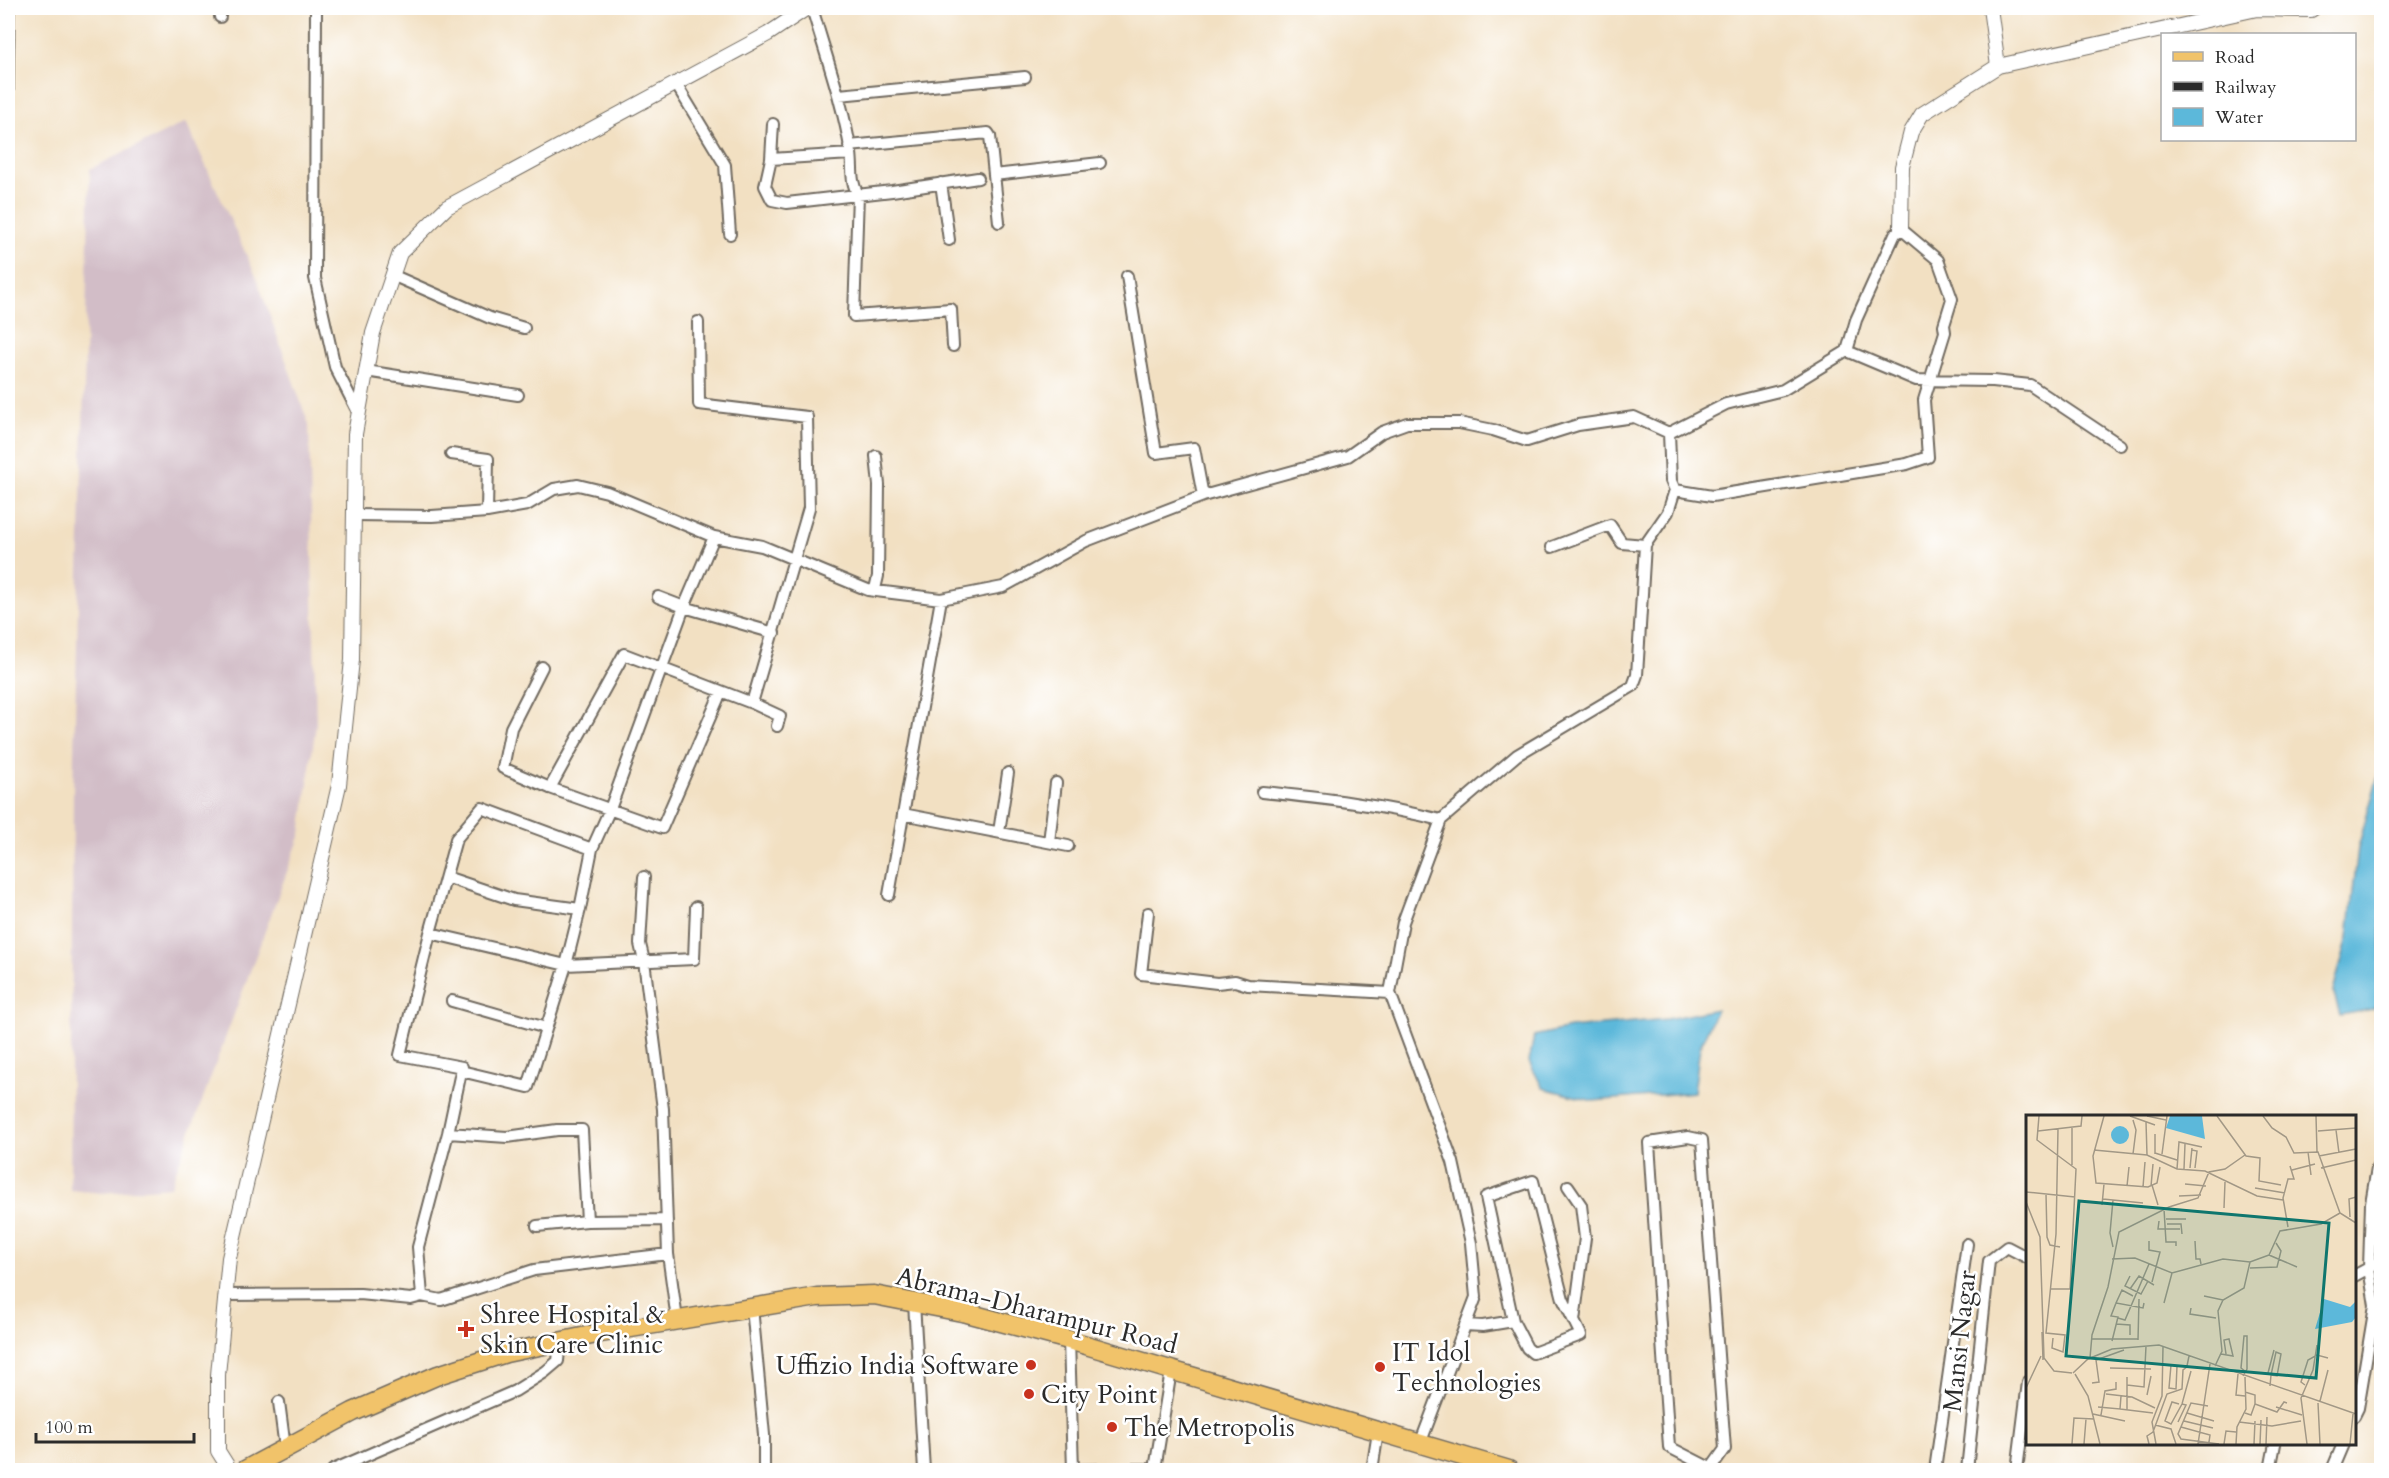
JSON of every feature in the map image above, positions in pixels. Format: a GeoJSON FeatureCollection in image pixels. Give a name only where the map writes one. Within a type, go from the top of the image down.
{"type":"FeatureCollection","features":[{"type":"Feature","properties":{"kind":"main road","name":"Abrama-Dharampur Road"},"geometry":{"type":"LineString","coordinates":[[245,1470],[353,1412],[438,1375],[506,1353],[560,1341],[752,1307],[817,1297],[874,1295],[967,1313],[1069,1340],[1509,1470]]}},
{"type":"Feature","properties":{"kind":"street"},"geometry":{"type":"LineString","coordinates":[[316,8],[315,278],[335,367],[359,414]]}},
{"type":"Feature","properties":{"kind":"street"},"geometry":{"type":"LineString","coordinates":[[230,1470],[218,1451],[218,1375],[229,1258],[339,785],[352,660],[356,434],[373,333],[400,253],[447,207],[768,34],[807,8]]}},
{"type":"Feature","properties":{"kind":"street"},"geometry":{"type":"LineString","coordinates":[[812,8],[839,95],[850,150],[854,188],[858,194],[854,316],[951,309],[953,346]]}},
{"type":"Feature","properties":{"kind":"street"},"geometry":{"type":"LineString","coordinates":[[1990,8],[1998,66]]}},
{"type":"Feature","properties":{"kind":"street"},"geometry":{"type":"LineString","coordinates":[[1669,433],[1726,404],[1784,390],[1847,351],[1856,320],[1895,234],[1900,228],[1902,167],[1911,132],[1922,114],[1998,66],[2257,9],[2311,10],[2314,8]]}},
{"type":"Feature","properties":{"kind":"street"},"geometry":{"type":"LineString","coordinates":[[839,95],[1025,77]]}},
{"type":"Feature","properties":{"kind":"street"},"geometry":{"type":"LineString","coordinates":[[676,84],[725,165],[730,234]]}},
{"type":"Feature","properties":{"kind":"street"},"geometry":{"type":"LineString","coordinates":[[773,124],[771,159],[765,186],[772,200],[787,203],[978,178]]}},
{"type":"Feature","properties":{"kind":"street"},"geometry":{"type":"LineString","coordinates":[[771,159],[988,133],[999,222]]}},
{"type":"Feature","properties":{"kind":"street"},"geometry":{"type":"LineString","coordinates":[[994,175],[1100,163]]}},
{"type":"Feature","properties":{"kind":"street"},"geometry":{"type":"LineString","coordinates":[[941,183],[950,240]]}},
{"type":"Feature","properties":{"kind":"street"},"geometry":{"type":"LineString","coordinates":[[1675,490],[1712,496],[1907,465],[1928,458],[1924,400],[1945,332],[1944,325],[1952,299],[1938,260],[1900,228]]}},
{"type":"Feature","properties":{"kind":"street"},"geometry":{"type":"LineString","coordinates":[[392,275],[490,318],[524,328]]}},
{"type":"Feature","properties":{"kind":"street"},"geometry":{"type":"LineString","coordinates":[[1127,276],[1156,453],[1194,448],[1203,496]]}},
{"type":"Feature","properties":{"kind":"street"},"geometry":{"type":"LineString","coordinates":[[698,321],[699,404],[807,417],[808,508],[774,633],[752,703]]}},
{"type":"Feature","properties":{"kind":"street"},"geometry":{"type":"LineString","coordinates":[[1847,351],[1916,380],[1993,381],[2030,385],[2120,445]]}},
{"type":"Feature","properties":{"kind":"street"},"geometry":{"type":"LineString","coordinates":[[366,371],[518,395]]}},
{"type":"Feature","properties":{"kind":"street"},"geometry":{"type":"LineString","coordinates":[[354,514],[432,516],[487,512],[527,506],[554,489],[578,485],[607,492],[714,537],[762,546],[868,590],[875,589],[941,599],[1003,587],[1086,541],[1203,496],[1348,456],[1383,432],[1407,423],[1459,423],[1527,441],[1578,425],[1634,417],[1669,433]]}},
{"type":"Feature","properties":{"kind":"street"},"geometry":{"type":"LineString","coordinates":[[1420,1444],[1476,1297],[1471,1243],[1454,1162],[1390,993],[1403,922],[1441,820],[1517,755],[1633,686],[1637,675],[1645,545],[1668,512],[1675,490],[1671,481],[1669,433]]}},
{"type":"Feature","properties":{"kind":"street"},"geometry":{"type":"LineString","coordinates":[[451,454],[488,459],[487,512]]}},
{"type":"Feature","properties":{"kind":"street"},"geometry":{"type":"LineString","coordinates":[[875,589],[878,565],[879,485],[876,456]]}},
{"type":"Feature","properties":{"kind":"street"},"geometry":{"type":"LineString","coordinates":[[1552,547],[1610,525],[1622,543],[1645,545]]}},
{"type":"Feature","properties":{"kind":"street"},"geometry":{"type":"LineString","coordinates":[[461,1071],[528,1087],[566,964],[592,849],[610,809],[684,607],[714,537]]}},
{"type":"Feature","properties":{"kind":"street"},"geometry":{"type":"LineString","coordinates":[[658,597],[684,607],[774,633]]}},
{"type":"Feature","properties":{"kind":"street"},"geometry":{"type":"LineString","coordinates":[[889,895],[941,599]]}},
{"type":"Feature","properties":{"kind":"street"},"geometry":{"type":"LineString","coordinates":[[550,788],[624,654],[780,716],[777,726]]}},
{"type":"Feature","properties":{"kind":"street"},"geometry":{"type":"LineString","coordinates":[[542,667],[511,728],[503,768],[550,788],[662,828],[721,693]]}},
{"type":"Feature","properties":{"kind":"street"},"geometry":{"type":"LineString","coordinates":[[999,832],[1008,773]]}},
{"type":"Feature","properties":{"kind":"street"},"geometry":{"type":"LineString","coordinates":[[1049,842],[1056,783]]}},
{"type":"Feature","properties":{"kind":"street"},"geometry":{"type":"LineString","coordinates":[[1262,792],[1392,807],[1441,820]]}},
{"type":"Feature","properties":{"kind":"street"},"geometry":{"type":"LineString","coordinates":[[422,1296],[418,1247],[448,1132],[462,1067],[400,1056],[429,933],[456,839],[482,808],[592,849]]}},
{"type":"Feature","properties":{"kind":"street"},"geometry":{"type":"LineString","coordinates":[[903,814],[1068,846]]}},
{"type":"Feature","properties":{"kind":"street"},"geometry":{"type":"LineString","coordinates":[[446,877],[514,900],[580,909]]}},
{"type":"Feature","properties":{"kind":"street"},"geometry":{"type":"LineString","coordinates":[[644,877],[640,944],[663,1108],[668,1254],[677,1320]]}},
{"type":"Feature","properties":{"kind":"street"},"geometry":{"type":"LineString","coordinates":[[429,933],[566,964],[694,959],[696,907]]}},
{"type":"Feature","properties":{"kind":"street"},"geometry":{"type":"LineString","coordinates":[[1148,913],[1141,974],[1217,983],[1235,981],[1248,986],[1390,993]]}},
{"type":"Feature","properties":{"kind":"street"},"geometry":{"type":"LineString","coordinates":[[452,1001],[546,1028]]}},
{"type":"Feature","properties":{"kind":"street"},"geometry":{"type":"LineString","coordinates":[[448,1132],[507,1137],[557,1130],[582,1130],[587,1221]]}},
{"type":"Feature","properties":{"kind":"street"},"geometry":{"type":"LineString","coordinates":[[1673,1138],[1702,1140],[1725,1449],[1710,1469],[1669,1447],[1649,1143],[1673,1138]]}},
{"type":"Feature","properties":{"kind":"street"},"geometry":{"type":"LineString","coordinates":[[2356,1413],[2375,1306],[2368,1268],[2371,1203],[2377,1168]]}},
{"type":"Feature","properties":{"kind":"street"},"geometry":{"type":"LineString","coordinates":[[1533,1181],[1563,1299],[1581,1335],[1533,1353],[1527,1348],[1513,1321],[1486,1197],[1533,1181]]}},
{"type":"Feature","properties":{"kind":"street"},"geometry":{"type":"LineString","coordinates":[[1568,1186],[1581,1205],[1585,1238],[1574,1321]]}},
{"type":"Feature","properties":{"kind":"street"},"geometry":{"type":"LineString","coordinates":[[537,1226],[587,1221],[667,1220]]}},
{"type":"Feature","properties":{"kind":"street","name":"Mansi Nagar"},"geometry":{"type":"LineString","coordinates":[[1935,1470],[1968,1244]]}},
{"type":"Feature","properties":{"kind":"street","name":"Mansi Nagar"},"geometry":{"type":"LineString","coordinates":[[1967,1470],[1989,1261],[2007,1247],[2026,1257]]}},
{"type":"Feature","properties":{"kind":"street"},"geometry":{"type":"LineString","coordinates":[[226,1295],[360,1294],[411,1299],[422,1296],[441,1300],[534,1270],[668,1254]]}},
{"type":"Feature","properties":{"kind":"street"},"geometry":{"type":"LineString","coordinates":[[2356,1275],[2382,1261]]}},
{"type":"Feature","properties":{"kind":"street"},"geometry":{"type":"LineString","coordinates":[[914,1303],[924,1470]]}},
{"type":"Feature","properties":{"kind":"street"},"geometry":{"type":"LineString","coordinates":[[752,1307],[764,1435],[764,1470]]}},
{"type":"Feature","properties":{"kind":"street"},"geometry":{"type":"LineString","coordinates":[[1465,1325],[1483,1326],[1513,1321]]}},
{"type":"Feature","properties":{"kind":"street"},"geometry":{"type":"LineString","coordinates":[[1069,1340],[1072,1470],[1155,1469],[1172,1371]]}},
{"type":"Feature","properties":{"kind":"street"},"geometry":{"type":"LineString","coordinates":[[333,1470],[515,1391],[558,1361],[560,1341]]}},
{"type":"Feature","properties":{"kind":"street"},"geometry":{"type":"LineString","coordinates":[[2018,1470],[2026,1400]]}},
{"type":"Feature","properties":{"kind":"street"},"geometry":{"type":"LineString","coordinates":[[279,1402],[285,1448]]}},
{"type":"Feature","properties":{"kind":"street"},"geometry":{"type":"LineString","coordinates":[[1372,1470],[1377,1431]]}},
{"type":"Feature","properties":{"kind":"street"},"geometry":{"type":"LineString","coordinates":[[2270,1470],[2275,1445]]}},
{"type":"Feature","properties":{"kind":"street"},"geometry":{"type":"LineString","coordinates":[[2332,1470],[2342,1445]]}},
{"type":"Feature","properties":{"kind":"shaded area"},"geometry":{"type":"Polygon","coordinates":[[[186,122],[255,274],[309,425],[316,724],[301,834],[170,1187],[102,1193],[70,1190],[73,791],[90,169],[186,122]]]}},
{"type":"Feature","properties":{"kind":"water"},"geometry":{"type":"Polygon","coordinates":[[[2381,765],[2381,1000],[2373,1009],[2340,1015],[2333,991],[2348,937],[2358,848],[2381,765]]]}},
{"type":"Feature","properties":{"kind":"water"},"geometry":{"type":"Polygon","coordinates":[[[1717,1009],[1700,1047],[1694,1092],[1593,1101],[1543,1088],[1529,1062],[1534,1036],[1570,1028],[1667,1019],[1717,1009]]]}},
{"type":"Feature","properties":{"kind":"railway"},"geometry":{"type":"LineString","coordinates":[[8,506],[13,8]]}},
{"type":"Feature","properties":{"kind":"place","name":"Shree Hospital & Skin Care Clinic"},"geometry":{"type":"Point","coordinates":[466,1329]}},
{"type":"Feature","properties":{"kind":"place","name":"Uffizio India Software"},"geometry":{"type":"Point","coordinates":[1031,1365]}},
{"type":"Feature","properties":{"kind":"place","name":"IT Idol Technologies"},"geometry":{"type":"Point","coordinates":[1380,1367]}},
{"type":"Feature","properties":{"kind":"place","name":"City Point"},"geometry":{"type":"Point","coordinates":[1029,1394]}},
{"type":"Feature","properties":{"kind":"place","name":"The Metropolis"},"geometry":{"type":"Point","coordinates":[1112,1427]}}]}
